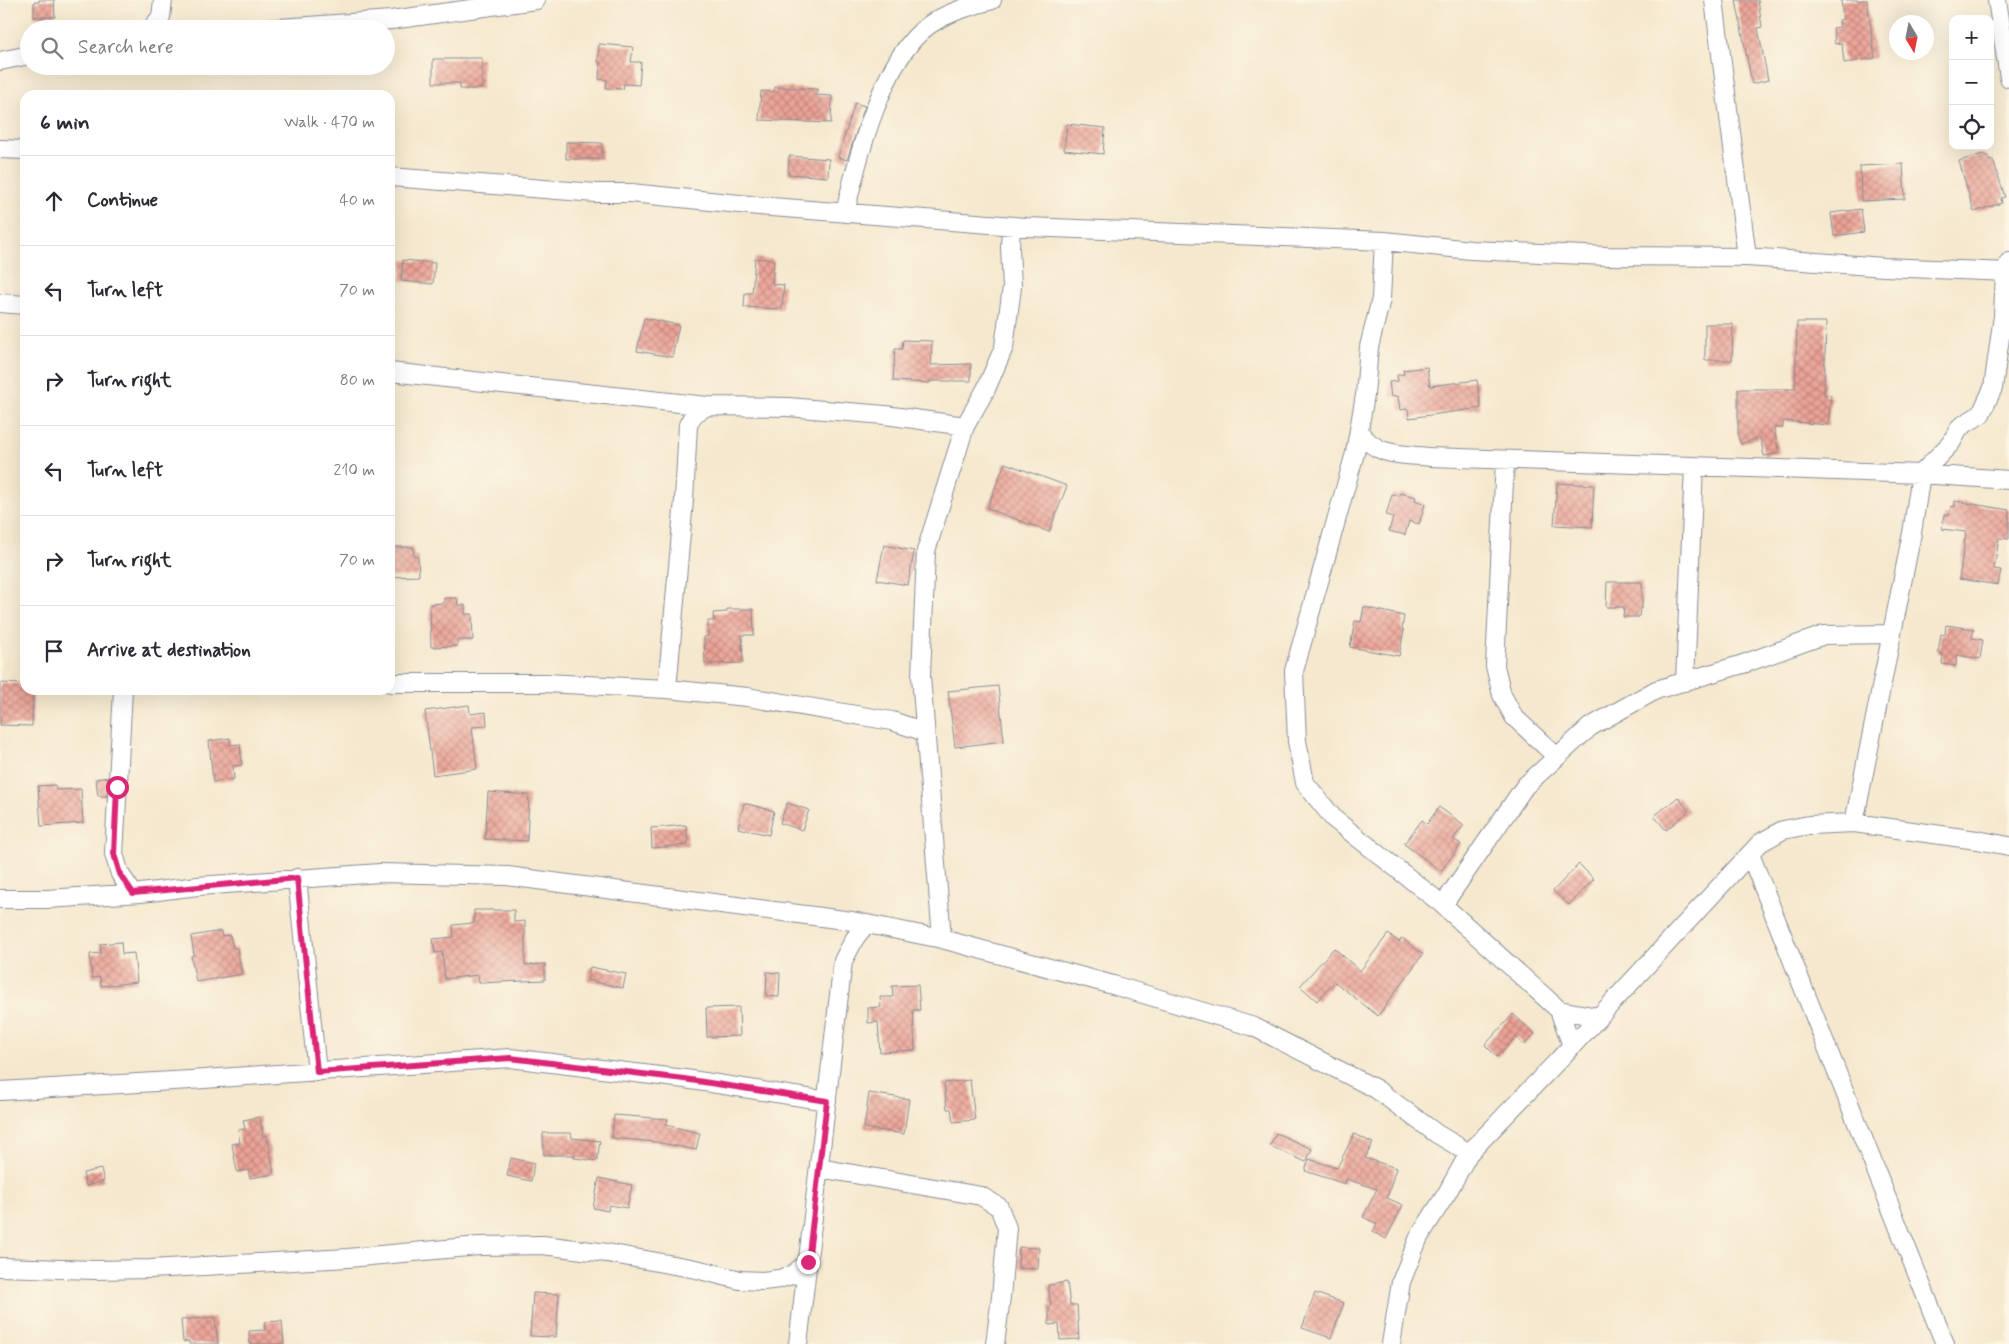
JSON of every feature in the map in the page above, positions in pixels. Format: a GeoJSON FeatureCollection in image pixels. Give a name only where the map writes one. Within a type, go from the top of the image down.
{"type":"FeatureCollection","features":[{"type":"Feature","properties":{"kind":"street"},"geometry":{"type":"LineString","coordinates":[[159,20],[163,0]]}},
{"type":"Feature","properties":{"kind":"street"},"geometry":{"type":"LineString","coordinates":[[391,20],[536,0]]}},
{"type":"Feature","properties":{"kind":"street"},"geometry":{"type":"LineString","coordinates":[[845,213],[855,170],[874,110],[900,56],[915,37],[929,25],[949,14],[992,0]]}},
{"type":"Feature","properties":{"kind":"street"},"geometry":{"type":"LineString","coordinates":[[1714,0],[1747,258]]}},
{"type":"Feature","properties":{"kind":"street"},"geometry":{"type":"LineString","coordinates":[[1997,0],[2009,78]]}},
{"type":"Feature","properties":{"kind":"street"},"geometry":{"type":"LineString","coordinates":[[0,61],[20,57]]}},
{"type":"Feature","properties":{"kind":"street"},"geometry":{"type":"LineString","coordinates":[[0,149],[20,150]]}},
{"type":"Feature","properties":{"kind":"street"},"geometry":{"type":"LineString","coordinates":[[395,177],[596,193],[630,193],[1011,226],[1384,241],[1471,250],[1606,256],[1747,258],[1884,267],[2008,268],[2004,316],[1993,388],[1980,414],[1960,427],[1950,443],[1921,474],[1912,533],[1854,824]]}},
{"type":"Feature","properties":{"kind":"street"},"geometry":{"type":"LineString","coordinates":[[942,939],[921,676],[926,551],[965,426],[986,389],[1004,347],[1012,286],[1011,226]]}},
{"type":"Feature","properties":{"kind":"street"},"geometry":{"type":"LineString","coordinates":[[1384,241],[1381,299],[1369,347],[1365,394],[1359,431],[1294,671],[1297,741],[1305,783],[1334,819],[1443,905],[1559,1010],[1572,1046]]}},
{"type":"Feature","properties":{"kind":"street"},"geometry":{"type":"LineString","coordinates":[[0,302],[20,304]]}},
{"type":"Feature","properties":{"kind":"street"},"geometry":{"type":"LineString","coordinates":[[395,373],[707,406],[788,407],[885,415],[965,426]]}},
{"type":"Feature","properties":{"kind":"street"},"geometry":{"type":"LineString","coordinates":[[667,689],[684,500],[688,425],[694,414],[707,406]]}},
{"type":"Feature","properties":{"kind":"street"},"geometry":{"type":"LineString","coordinates":[[1359,431],[1367,443],[1378,449],[1394,454],[1430,457],[1899,473],[2009,480]]}},
{"type":"Feature","properties":{"kind":"street"},"geometry":{"type":"LineString","coordinates":[[1348,477],[1366,459],[1394,454]]}},
{"type":"Feature","properties":{"kind":"street"},"geometry":{"type":"LineString","coordinates":[[1505,461],[1495,666],[1502,695],[1514,717],[1557,757]]}},
{"type":"Feature","properties":{"kind":"street"},"geometry":{"type":"LineString","coordinates":[[1685,682],[1694,466]]}},
{"type":"Feature","properties":{"kind":"street"},"geometry":{"type":"LineString","coordinates":[[1899,473],[1910,484],[1918,497]]}},
{"type":"Feature","properties":{"kind":"street"},"geometry":{"type":"LineString","coordinates":[[1443,905],[1525,786],[1590,727],[1656,690],[1743,664],[1824,635],[1892,634]]}},
{"type":"Feature","properties":{"kind":"street"},"geometry":{"type":"LineString","coordinates":[[395,684],[545,683],[667,689],[757,699],[892,721],[925,732]]}},
{"type":"Feature","properties":{"kind":"street"},"geometry":{"type":"LineString","coordinates":[[123,695],[114,854],[120,874],[133,893]]}},
{"type":"Feature","properties":{"kind":"street"},"geometry":{"type":"LineString","coordinates":[[1391,1344],[1401,1282],[1418,1237],[1447,1194],[1470,1153],[1760,843],[1783,830],[1808,825],[1854,824],[2009,846]]}},
{"type":"Feature","properties":{"kind":"street"},"geometry":{"type":"LineString","coordinates":[[1750,854],[1945,1344]]}},
{"type":"Feature","properties":{"kind":"street"},"geometry":{"type":"LineString","coordinates":[[0,899],[133,893],[297,878],[380,873],[506,876],[866,924],[942,939],[1113,985],[1254,1027],[1376,1089],[1437,1134],[1470,1153]]}},
{"type":"Feature","properties":{"kind":"street"},"geometry":{"type":"LineString","coordinates":[[297,878],[317,1072]]}},
{"type":"Feature","properties":{"kind":"street"},"geometry":{"type":"LineString","coordinates":[[798,1344],[842,961],[855,938],[866,924]]}},
{"type":"Feature","properties":{"kind":"street"},"geometry":{"type":"LineString","coordinates":[[1559,1010],[1598,1017]]}},
{"type":"Feature","properties":{"kind":"street"},"geometry":{"type":"LineString","coordinates":[[0,1091],[317,1072],[510,1058],[684,1079],[827,1101]]}},
{"type":"Feature","properties":{"kind":"street"},"geometry":{"type":"LineString","coordinates":[[819,1168],[981,1196],[999,1207],[1007,1228],[995,1344]]}},
{"type":"Feature","properties":{"kind":"street"},"geometry":{"type":"LineString","coordinates":[[0,1267],[95,1270],[150,1269],[348,1258],[479,1246],[543,1245],[606,1253],[696,1269],[740,1280],[763,1281],[792,1275],[808,1262]]}},
{"type":"Feature","properties":{"kind":"building"},"geometry":{"type":"Polygon","coordinates":[[[39,0],[54,0],[55,17],[34,17],[34,2],[39,2],[39,0]]]}},
{"type":"Feature","properties":{"kind":"building"},"geometry":{"type":"Polygon","coordinates":[[[1736,0],[1758,0],[1762,27],[1758,28],[1768,80],[1752,84],[1736,0]]]}},
{"type":"Feature","properties":{"kind":"building"},"geometry":{"type":"Polygon","coordinates":[[[1841,0],[1867,0],[1875,58],[1844,63],[1842,43],[1835,44],[1833,28],[1840,27],[1839,20],[1843,19],[1841,0]]]}},
{"type":"Feature","properties":{"kind":"building"},"geometry":{"type":"Polygon","coordinates":[[[599,44],[633,47],[631,62],[641,62],[639,85],[624,84],[623,89],[606,88],[607,80],[599,79],[599,44]]]}},
{"type":"Feature","properties":{"kind":"building"},"geometry":{"type":"Polygon","coordinates":[[[482,58],[482,89],[460,89],[460,83],[433,83],[433,59],[482,58]]]}},
{"type":"Feature","properties":{"kind":"building"},"geometry":{"type":"Polygon","coordinates":[[[775,87],[817,89],[816,95],[832,96],[831,123],[759,120],[761,91],[774,92],[775,87]]]}},
{"type":"Feature","properties":{"kind":"building"},"geometry":{"type":"Polygon","coordinates":[[[855,103],[865,106],[847,160],[838,157],[855,103]]]}},
{"type":"Feature","properties":{"kind":"building"},"geometry":{"type":"Polygon","coordinates":[[[1067,124],[1105,128],[1103,154],[1064,150],[1067,124]]]}},
{"type":"Feature","properties":{"kind":"building"},"geometry":{"type":"Polygon","coordinates":[[[566,142],[602,143],[602,159],[566,159],[566,142]]]}},
{"type":"Feature","properties":{"kind":"building"},"geometry":{"type":"Polygon","coordinates":[[[1983,154],[1990,161],[1993,160],[2005,197],[2001,198],[2002,203],[1974,212],[1959,161],[1983,154]]]}},
{"type":"Feature","properties":{"kind":"building"},"geometry":{"type":"Polygon","coordinates":[[[789,156],[829,159],[828,177],[788,174],[789,156]]]}},
{"type":"Feature","properties":{"kind":"building"},"geometry":{"type":"Polygon","coordinates":[[[1903,164],[1905,199],[1861,201],[1860,166],[1903,164]]]}},
{"type":"Feature","properties":{"kind":"building"},"geometry":{"type":"Polygon","coordinates":[[[1861,209],[1864,232],[1834,236],[1831,213],[1861,209]]]}},
{"type":"Feature","properties":{"kind":"building"},"geometry":{"type":"Polygon","coordinates":[[[755,258],[774,260],[772,284],[784,285],[782,309],[744,307],[745,293],[752,293],[755,258]]]}},
{"type":"Feature","properties":{"kind":"building"},"geometry":{"type":"Polygon","coordinates":[[[403,260],[435,263],[433,284],[401,281],[403,260]]]}},
{"type":"Feature","properties":{"kind":"building"},"geometry":{"type":"Polygon","coordinates":[[[644,318],[679,325],[672,357],[637,351],[644,318]]]}},
{"type":"Feature","properties":{"kind":"building"},"geometry":{"type":"Polygon","coordinates":[[[1797,322],[1826,322],[1824,395],[1831,395],[1828,425],[1783,421],[1783,428],[1774,428],[1779,453],[1764,456],[1760,437],[1741,444],[1738,436],[1738,389],[1795,389],[1797,322]]]}},
{"type":"Feature","properties":{"kind":"building"},"geometry":{"type":"Polygon","coordinates":[[[1705,324],[1733,324],[1732,360],[1705,360],[1705,324]]]}},
{"type":"Feature","properties":{"kind":"building"},"geometry":{"type":"Polygon","coordinates":[[[903,340],[932,341],[931,365],[971,364],[971,381],[930,381],[930,383],[893,381],[895,349],[902,349],[903,340]]]}},
{"type":"Feature","properties":{"kind":"building"},"geometry":{"type":"Polygon","coordinates":[[[1427,367],[1430,386],[1477,380],[1481,408],[1409,418],[1408,409],[1400,410],[1398,396],[1391,397],[1389,382],[1398,381],[1397,375],[1404,374],[1403,370],[1427,367]]]}},
{"type":"Feature","properties":{"kind":"building"},"geometry":{"type":"Polygon","coordinates":[[[1005,463],[1067,486],[1049,532],[987,508],[1005,463]]]}},
{"type":"Feature","properties":{"kind":"building"},"geometry":{"type":"Polygon","coordinates":[[[1557,483],[1594,485],[1592,527],[1554,525],[1557,483]]]}},
{"type":"Feature","properties":{"kind":"building"},"geometry":{"type":"Polygon","coordinates":[[[1400,493],[1416,497],[1415,500],[1425,504],[1419,524],[1409,521],[1405,535],[1389,531],[1393,517],[1386,515],[1392,494],[1399,496],[1400,493]]]}},
{"type":"Feature","properties":{"kind":"building"},"geometry":{"type":"Polygon","coordinates":[[[1955,501],[2009,510],[2009,539],[1999,538],[1994,569],[2001,570],[1998,585],[1959,579],[1966,532],[1942,529],[1944,515],[1949,515],[1951,506],[1955,507],[1955,501]]]}},
{"type":"Feature","properties":{"kind":"building"},"geometry":{"type":"Polygon","coordinates":[[[884,545],[914,551],[908,585],[877,580],[884,545]]]}},
{"type":"Feature","properties":{"kind":"building"},"geometry":{"type":"Polygon","coordinates":[[[395,547],[413,547],[414,556],[418,556],[419,576],[395,577],[395,547]]]}},
{"type":"Feature","properties":{"kind":"building"},"geometry":{"type":"Polygon","coordinates":[[[1607,582],[1642,582],[1642,608],[1640,608],[1639,617],[1623,617],[1624,607],[1606,607],[1607,582]]]}},
{"type":"Feature","properties":{"kind":"building"},"geometry":{"type":"Polygon","coordinates":[[[444,598],[457,598],[458,605],[465,605],[465,614],[472,614],[473,640],[457,640],[457,646],[431,647],[430,604],[444,603],[444,598]]]}},
{"type":"Feature","properties":{"kind":"building"},"geometry":{"type":"Polygon","coordinates":[[[1364,607],[1404,616],[1402,629],[1404,630],[1399,656],[1350,647],[1355,621],[1361,622],[1364,607]]]}},
{"type":"Feature","properties":{"kind":"building"},"geometry":{"type":"Polygon","coordinates":[[[727,609],[753,609],[754,635],[742,635],[743,663],[705,664],[704,637],[708,636],[708,621],[714,621],[713,613],[727,612],[727,609]]]}},
{"type":"Feature","properties":{"kind":"building"},"geometry":{"type":"Polygon","coordinates":[[[1946,625],[1974,629],[1972,638],[1983,640],[1980,659],[1957,655],[1956,666],[1942,664],[1943,654],[1938,653],[1941,634],[1945,635],[1946,625]]]}},
{"type":"Feature","properties":{"kind":"building"},"geometry":{"type":"Polygon","coordinates":[[[0,683],[20,684],[20,695],[33,695],[32,726],[0,725],[0,683]]]}},
{"type":"Feature","properties":{"kind":"building"},"geometry":{"type":"Polygon","coordinates":[[[998,686],[1004,741],[955,747],[948,691],[998,686]]]}},
{"type":"Feature","properties":{"kind":"building"},"geometry":{"type":"Polygon","coordinates":[[[469,705],[470,714],[486,712],[487,726],[472,727],[477,769],[433,775],[425,711],[469,705]]]}},
{"type":"Feature","properties":{"kind":"building"},"geometry":{"type":"Polygon","coordinates":[[[230,738],[230,745],[240,744],[242,765],[233,766],[234,779],[213,782],[209,741],[230,738]]]}},
{"type":"Feature","properties":{"kind":"building"},"geometry":{"type":"Polygon","coordinates":[[[108,777],[107,796],[98,796],[96,779],[108,777]]]}},
{"type":"Feature","properties":{"kind":"building"},"geometry":{"type":"Polygon","coordinates":[[[55,785],[56,790],[81,789],[83,823],[41,826],[38,786],[55,785]]]}},
{"type":"Feature","properties":{"kind":"building"},"geometry":{"type":"Polygon","coordinates":[[[488,792],[529,795],[527,841],[485,839],[488,792]]]}},
{"type":"Feature","properties":{"kind":"building"},"geometry":{"type":"Polygon","coordinates":[[[1678,797],[1689,811],[1666,830],[1654,816],[1678,797]]]}},
{"type":"Feature","properties":{"kind":"building"},"geometry":{"type":"Polygon","coordinates":[[[744,803],[774,811],[769,835],[738,828],[744,803]]]}},
{"type":"Feature","properties":{"kind":"building"},"geometry":{"type":"Polygon","coordinates":[[[787,803],[809,810],[802,830],[780,823],[787,803]]]}},
{"type":"Feature","properties":{"kind":"building"},"geometry":{"type":"Polygon","coordinates":[[[1439,807],[1464,825],[1453,839],[1461,844],[1441,871],[1404,844],[1422,820],[1427,824],[1439,807]]]}},
{"type":"Feature","properties":{"kind":"building"},"geometry":{"type":"Polygon","coordinates":[[[686,825],[688,845],[652,848],[651,828],[686,825]]]}},
{"type":"Feature","properties":{"kind":"building"},"geometry":{"type":"Polygon","coordinates":[[[1579,864],[1594,879],[1569,905],[1553,891],[1579,864]]]}},
{"type":"Feature","properties":{"kind":"building"},"geometry":{"type":"Polygon","coordinates":[[[474,910],[514,910],[514,922],[525,921],[525,965],[545,964],[545,980],[479,983],[478,975],[445,979],[442,952],[435,953],[433,939],[454,937],[453,925],[474,923],[474,910]]]}},
{"type":"Feature","properties":{"kind":"building"},"geometry":{"type":"Polygon","coordinates":[[[221,931],[222,936],[230,935],[233,948],[237,948],[242,974],[196,982],[191,956],[194,955],[191,936],[221,931]]]}},
{"type":"Feature","properties":{"kind":"building"},"geometry":{"type":"Polygon","coordinates":[[[1388,934],[1399,942],[1402,938],[1423,954],[1378,1016],[1335,982],[1317,1001],[1300,986],[1334,948],[1360,971],[1388,934]]]}},
{"type":"Feature","properties":{"kind":"building"},"geometry":{"type":"Polygon","coordinates":[[[121,942],[122,954],[134,953],[137,982],[101,986],[100,977],[92,978],[90,954],[101,953],[100,944],[121,942]]]}},
{"type":"Feature","properties":{"kind":"building"},"geometry":{"type":"Polygon","coordinates":[[[590,967],[626,974],[623,988],[587,980],[590,967]]]}},
{"type":"Feature","properties":{"kind":"building"},"geometry":{"type":"Polygon","coordinates":[[[767,972],[780,973],[779,997],[766,996],[767,972]]]}},
{"type":"Feature","properties":{"kind":"building"},"geometry":{"type":"Polygon","coordinates":[[[918,985],[920,1010],[913,1010],[915,1050],[880,1052],[878,1022],[868,1023],[868,1008],[881,1007],[880,997],[893,997],[892,986],[918,985]]]}},
{"type":"Feature","properties":{"kind":"building"},"geometry":{"type":"Polygon","coordinates":[[[739,1007],[740,1036],[707,1037],[706,1008],[739,1007]]]}},
{"type":"Feature","properties":{"kind":"building"},"geometry":{"type":"Polygon","coordinates":[[[1513,1014],[1535,1034],[1524,1045],[1516,1037],[1497,1057],[1485,1045],[1513,1014]]]}},
{"type":"Feature","properties":{"kind":"building"},"geometry":{"type":"Polygon","coordinates":[[[970,1080],[975,1120],[953,1122],[951,1109],[947,1109],[944,1083],[970,1080]]]}},
{"type":"Feature","properties":{"kind":"building"},"geometry":{"type":"Polygon","coordinates":[[[869,1093],[909,1099],[904,1134],[864,1128],[869,1093]]]}},
{"type":"Feature","properties":{"kind":"building"},"geometry":{"type":"Polygon","coordinates":[[[614,1115],[668,1119],[666,1125],[700,1133],[696,1150],[656,1142],[612,1138],[614,1115]]]}},
{"type":"Feature","properties":{"kind":"building"},"geometry":{"type":"Polygon","coordinates":[[[260,1117],[263,1136],[267,1135],[274,1174],[250,1178],[248,1170],[237,1172],[232,1144],[240,1143],[238,1130],[245,1129],[243,1120],[260,1117]]]}},
{"type":"Feature","properties":{"kind":"building"},"geometry":{"type":"Polygon","coordinates":[[[543,1133],[571,1133],[572,1138],[600,1141],[597,1161],[574,1158],[575,1155],[544,1155],[543,1133]]]}},
{"type":"Feature","properties":{"kind":"building"},"geometry":{"type":"Polygon","coordinates":[[[1276,1133],[1312,1149],[1306,1162],[1270,1146],[1276,1133]]]}},
{"type":"Feature","properties":{"kind":"building"},"geometry":{"type":"Polygon","coordinates":[[[1354,1134],[1373,1143],[1365,1158],[1396,1168],[1387,1198],[1403,1205],[1386,1239],[1373,1232],[1377,1224],[1363,1217],[1377,1189],[1346,1179],[1345,1184],[1305,1171],[1309,1159],[1337,1168],[1354,1134]]]}},
{"type":"Feature","properties":{"kind":"building"},"geometry":{"type":"Polygon","coordinates":[[[511,1158],[534,1163],[531,1181],[507,1176],[511,1158]]]}},
{"type":"Feature","properties":{"kind":"building"},"geometry":{"type":"Polygon","coordinates":[[[101,1169],[104,1181],[86,1186],[83,1173],[101,1169]]]}},
{"type":"Feature","properties":{"kind":"building"},"geometry":{"type":"Polygon","coordinates":[[[599,1178],[632,1185],[627,1208],[609,1205],[608,1211],[593,1208],[599,1178]]]}},
{"type":"Feature","properties":{"kind":"building"},"geometry":{"type":"Polygon","coordinates":[[[1019,1247],[1039,1248],[1038,1269],[1018,1268],[1019,1247]]]}},
{"type":"Feature","properties":{"kind":"building"},"geometry":{"type":"Polygon","coordinates":[[[1067,1282],[1070,1305],[1077,1305],[1079,1339],[1060,1340],[1059,1324],[1049,1325],[1049,1306],[1051,1306],[1048,1285],[1067,1282]]]}},
{"type":"Feature","properties":{"kind":"building"},"geometry":{"type":"Polygon","coordinates":[[[533,1293],[559,1294],[556,1337],[530,1336],[533,1293]]]}},
{"type":"Feature","properties":{"kind":"building"},"geometry":{"type":"Polygon","coordinates":[[[1315,1293],[1344,1303],[1331,1338],[1302,1328],[1315,1293]]]}},
{"type":"Feature","properties":{"kind":"building"},"geometry":{"type":"Polygon","coordinates":[[[215,1317],[218,1344],[189,1344],[189,1341],[183,1342],[181,1320],[215,1317]]]}},
{"type":"Feature","properties":{"kind":"building"},"geometry":{"type":"Polygon","coordinates":[[[282,1321],[284,1344],[250,1344],[249,1331],[265,1330],[264,1322],[282,1321]]]}},
{"type":"Feature","properties":{"kind":"route"},"geometry":{"type":"LineString","coordinates":[[117,787],[114,854],[120,874],[133,893],[297,878],[317,1072],[510,1058],[684,1079],[827,1101],[808,1262]]}}]}
